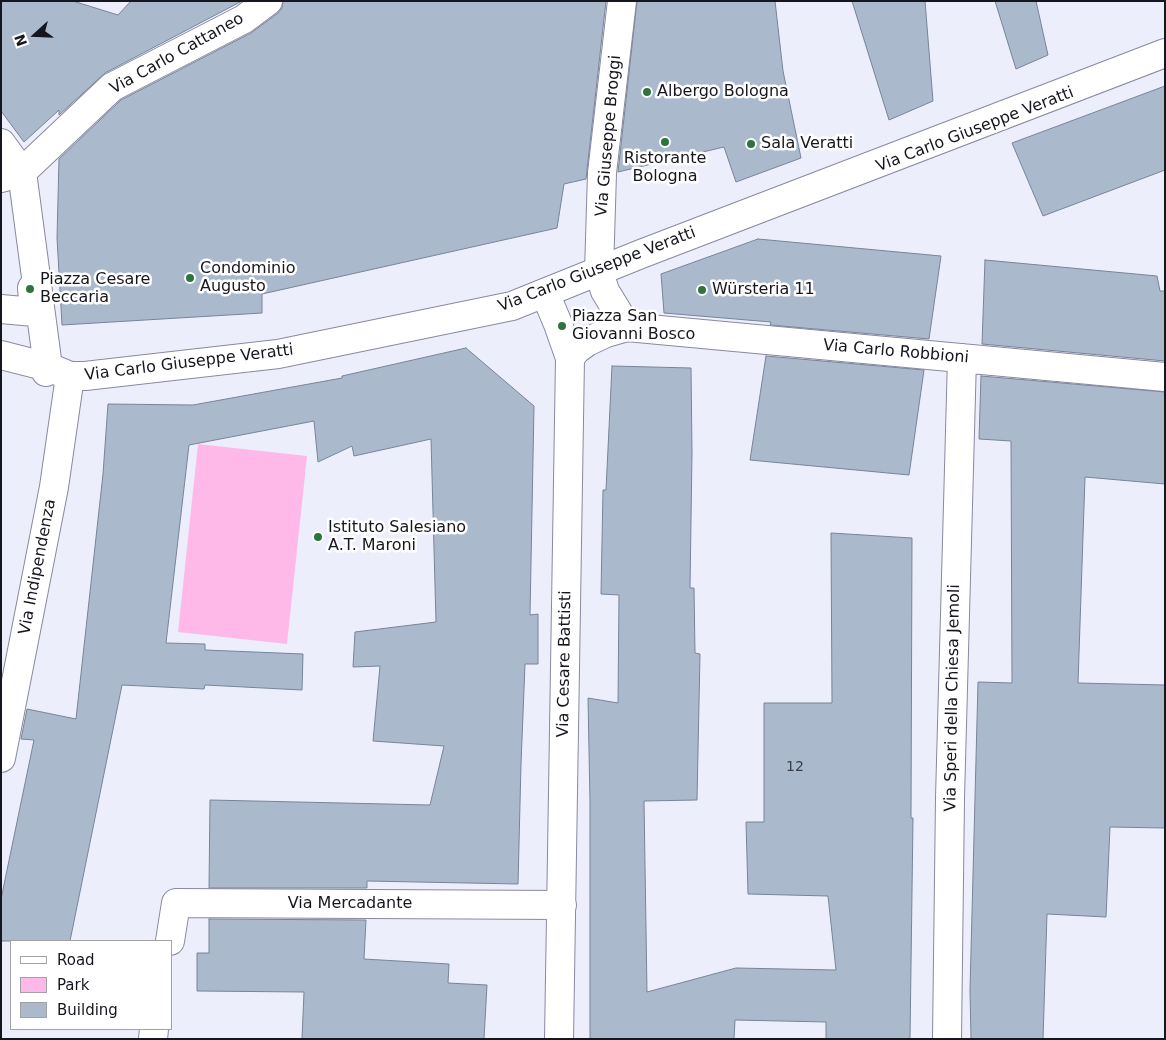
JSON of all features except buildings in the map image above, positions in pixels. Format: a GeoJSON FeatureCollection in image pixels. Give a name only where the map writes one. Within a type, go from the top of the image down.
{"type":"FeatureCollection","features":[{"type":"Feature","properties":{"kind":"street","name":"Via Carlo Cattaneo"},"geometry":{"type":"LineString","coordinates":[[12,175],[112,87],[244,19],[268,1]]}},
{"type":"Feature","properties":{"kind":"street","name":"Via Giuseppe Broggi"},"geometry":{"type":"LineString","coordinates":[[600,274],[602,173],[622,1]]}},
{"type":"Feature","properties":{"kind":"street","name":"Via Carlo Giuseppe Veratti"},"geometry":{"type":"LineString","coordinates":[[600,274],[641,254],[1165,53]]}},
{"type":"Feature","properties":{"kind":"street","name":"Via Carlo Giuseppe Veratti"},"geometry":{"type":"LineString","coordinates":[[55,371],[85,376],[278,354],[512,306],[1165,58]]}},
{"type":"Feature","properties":{"kind":"street"},"geometry":{"type":"LineString","coordinates":[[1,143],[12,175],[55,371]]}},
{"type":"Feature","properties":{"kind":"street"},"geometry":{"type":"LineString","coordinates":[[1,309],[34,312],[12,175]]}},
{"type":"Feature","properties":{"kind":"street"},"geometry":{"type":"LineString","coordinates":[[570,358],[576,350],[587,342],[606,333],[627,327],[606,290],[600,274]]}},
{"type":"Feature","properties":{"kind":"street","name":"Via Cesare Battisti"},"geometry":{"type":"LineString","coordinates":[[545,295],[570,358],[559,1039]]}},
{"type":"Feature","properties":{"kind":"street","name":"Via Carlo Robbioni"},"geometry":{"type":"LineString","coordinates":[[627,327],[1165,377]]}},
{"type":"Feature","properties":{"kind":"street"},"geometry":{"type":"LineString","coordinates":[[1,355],[55,371]]}},
{"type":"Feature","properties":{"kind":"street","name":"Via Speri della Chiesa Jemoli"},"geometry":{"type":"LineString","coordinates":[[947,1039],[950,798],[962,358]]}},
{"type":"Feature","properties":{"kind":"street"},"geometry":{"type":"LineString","coordinates":[[1,362],[55,371]]}},
{"type":"Feature","properties":{"kind":"street","name":"Via Indipendenza"},"geometry":{"type":"LineString","coordinates":[[1,758],[54,487],[55,371]]}},
{"type":"Feature","properties":{"kind":"street","name":"Via Mercadante"},"geometry":{"type":"LineString","coordinates":[[170,940],[176,903],[562,906]]}},
{"type":"Feature","properties":{"kind":"green space"},"geometry":{"type":"Polygon","coordinates":[[[198,444],[307,456],[287,644],[178,632],[198,444]]]}},
{"type":"Feature","properties":{"kind":"place","name":"Albergo Bologna"},"geometry":{"type":"Point","coordinates":[647,92]}},
{"type":"Feature","properties":{"kind":"place","name":"Ristorante Bologna"},"geometry":{"type":"Point","coordinates":[665,142]}},
{"type":"Feature","properties":{"kind":"place","name":"Sala Veratti"},"geometry":{"type":"Point","coordinates":[751,144]}},
{"type":"Feature","properties":{"kind":"place","name":"Condominio Augusto"},"geometry":{"type":"Point","coordinates":[190,278]}},
{"type":"Feature","properties":{"kind":"place","name":"Piazza Cesare Beccaria"},"geometry":{"type":"Point","coordinates":[30,289]}},
{"type":"Feature","properties":{"kind":"place","name":"Würsteria 11"},"geometry":{"type":"Point","coordinates":[702,290]}},
{"type":"Feature","properties":{"kind":"place","name":"Piazza San Giovanni Bosco"},"geometry":{"type":"Point","coordinates":[562,326]}},
{"type":"Feature","properties":{"kind":"place","name":"Istituto Salesiano A.T. Maroni"},"geometry":{"type":"Point","coordinates":[318,537]}}]}
